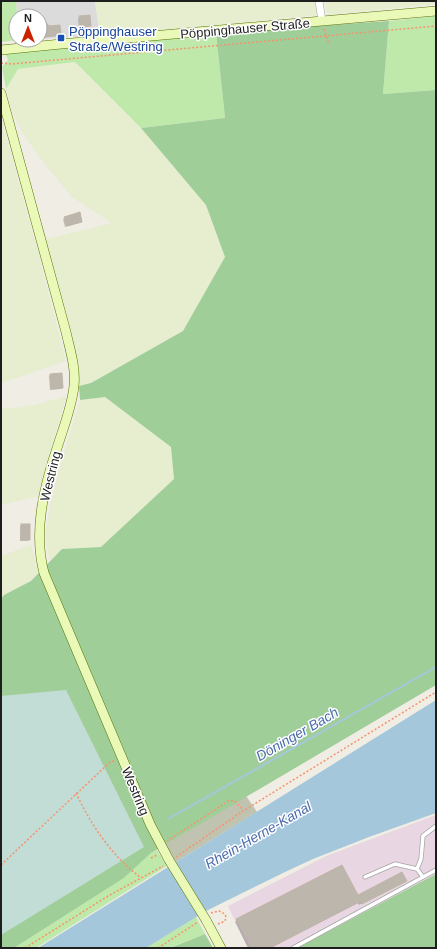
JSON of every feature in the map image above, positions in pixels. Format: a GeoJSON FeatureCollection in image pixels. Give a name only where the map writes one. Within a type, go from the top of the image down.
{"type":"FeatureCollection","features":[{"type":"Feature","properties":{"kind":"main road","name":"Pöppinghauser Straße"},"geometry":{"type":"LineString","coordinates":[[1,50],[436,11]]}},
{"type":"Feature","properties":{"kind":"main road","name":"Westring"},"geometry":{"type":"LineString","coordinates":[[1,93],[66,332],[73,363],[74,387],[44,498],[40,538],[41,561],[44,573],[160,850],[170,861],[206,918]]}},
{"type":"Feature","properties":{"kind":"main road"},"geometry":{"type":"LineString","coordinates":[[206,918],[220,948]]}},
{"type":"Feature","properties":{"kind":"street","name":"Pöppinghauser Straße"},"geometry":{"type":"LineString","coordinates":[[319,1],[322,21]]}},
{"type":"Feature","properties":{"kind":"lane"},"geometry":{"type":"LineString","coordinates":[[417,869],[421,859],[423,836],[436,826]]}},
{"type":"Feature","properties":{"kind":"lane"},"geometry":{"type":"LineString","coordinates":[[365,877],[395,864],[417,869],[422,877]]}},
{"type":"Feature","properties":{"kind":"lane"},"geometry":{"type":"LineString","coordinates":[[293,948],[436,870]]}},
{"type":"Feature","properties":{"kind":"path"},"geometry":{"type":"LineString","coordinates":[[1,63],[10,64],[436,26]]}},
{"type":"Feature","properties":{"kind":"path"},"geometry":{"type":"LineString","coordinates":[[326,36],[329,44]]}},
{"type":"Feature","properties":{"kind":"path"},"geometry":{"type":"LineString","coordinates":[[25,948],[108,896],[170,861],[243,811],[436,692]]}},
{"type":"Feature","properties":{"kind":"path"},"geometry":{"type":"LineString","coordinates":[[1,865],[108,762],[122,757]]}},
{"type":"Feature","properties":{"kind":"path"},"geometry":{"type":"LineString","coordinates":[[76,793],[87,816],[113,852],[128,868],[140,877]]}},
{"type":"Feature","properties":{"kind":"path"},"geometry":{"type":"LineString","coordinates":[[151,858],[230,800],[236,802],[243,811]]}},
{"type":"Feature","properties":{"kind":"path"},"geometry":{"type":"LineString","coordinates":[[158,948],[216,911],[222,912],[226,917],[225,921]]}},
{"type":"Feature","properties":{"kind":"shaded area"},"geometry":{"type":"Polygon","coordinates":[[[16,1],[95,1],[100,36],[48,39],[48,8],[16,8],[16,1]]]}},
{"type":"Feature","properties":{"kind":"shaded area"},"geometry":{"type":"Polygon","coordinates":[[[95,1],[315,1],[318,15],[100,36],[95,1]]]}},
{"type":"Feature","properties":{"kind":"shaded area"},"geometry":{"type":"Polygon","coordinates":[[[325,1],[436,1],[436,4],[327,15],[325,1]]]}},
{"type":"Feature","properties":{"kind":"shaded area"},"geometry":{"type":"Polygon","coordinates":[[[75,62],[141,128],[206,205],[225,257],[183,331],[91,383],[79,386],[79,369],[46,239],[112,223],[72,197],[48,168],[25,137],[12,112],[6,89],[18,69],[75,62]]]}},
{"type":"Feature","properties":{"kind":"shaded area"},"geometry":{"type":"Polygon","coordinates":[[[1,118],[66,361],[1,383],[1,118]]]}},
{"type":"Feature","properties":{"kind":"shaded area"},"geometry":{"type":"Polygon","coordinates":[[[66,396],[38,496],[1,505],[1,409],[35,405],[66,396]]]}},
{"type":"Feature","properties":{"kind":"shaded area"},"geometry":{"type":"Polygon","coordinates":[[[105,397],[172,447],[174,479],[101,547],[62,549],[50,561],[47,550],[46,532],[50,506],[60,466],[80,400],[105,397]]]}},
{"type":"Feature","properties":{"kind":"shaded area"},"geometry":{"type":"Polygon","coordinates":[[[31,545],[39,572],[31,581],[4,595],[1,599],[1,556],[31,545]]]}},
{"type":"Feature","properties":{"kind":"shaded area"},"geometry":{"type":"Polygon","coordinates":[[[66,690],[144,847],[1,935],[1,696],[66,690]]]}},
{"type":"Feature","properties":{"kind":"shaded area"},"geometry":{"type":"Polygon","coordinates":[[[234,778],[257,812],[176,862],[160,835],[234,778]]]}},
{"type":"Feature","properties":{"kind":"shaded area"},"geometry":{"type":"Polygon","coordinates":[[[436,815],[436,874],[297,948],[248,948],[228,906],[326,856],[436,815]]]}},
{"type":"Feature","properties":{"kind":"green space"},"geometry":{"type":"Polygon","coordinates":[[[1,1],[16,1],[16,8],[8,8],[8,41],[1,42],[1,1]]]}},
{"type":"Feature","properties":{"kind":"green space"},"geometry":{"type":"Polygon","coordinates":[[[436,16],[436,90],[383,94],[389,21],[436,16]]]}},
{"type":"Feature","properties":{"kind":"green space"},"geometry":{"type":"Polygon","coordinates":[[[389,21],[383,94],[436,90],[436,685],[151,853],[124,878],[14,948],[1,948],[1,599],[4,595],[31,581],[62,549],[101,547],[174,479],[171,447],[105,397],[80,400],[79,386],[91,383],[183,331],[225,257],[206,205],[141,128],[225,118],[216,33],[389,21]]]}},
{"type":"Feature","properties":{"kind":"green space"},"geometry":{"type":"Polygon","coordinates":[[[216,33],[225,118],[141,128],[75,62],[18,69],[6,89],[2,67],[8,60],[5,53],[216,33]]]}},
{"type":"Feature","properties":{"kind":"green space"},"geometry":{"type":"Polygon","coordinates":[[[157,850],[167,866],[36,948],[14,948],[124,878],[151,853],[157,850]]]}},
{"type":"Feature","properties":{"kind":"green space"},"geometry":{"type":"Polygon","coordinates":[[[436,874],[436,948],[297,948],[436,874]]]}},
{"type":"Feature","properties":{"kind":"green space"},"geometry":{"type":"Polygon","coordinates":[[[196,917],[205,934],[169,948],[146,948],[196,917]]]}},
{"type":"Feature","properties":{"kind":"green space"},"geometry":{"type":"Polygon","coordinates":[[[205,934],[213,948],[170,948],[205,934]]]}},
{"type":"Feature","properties":{"kind":"water","name":"Rhein-Herne-Kanal"},"geometry":{"type":"Polygon","coordinates":[[[436,700],[436,813],[369,837],[313,859],[285,872],[206,911],[146,948],[38,948],[436,700]]]}},
{"type":"Feature","properties":{"kind":"building"},"geometry":{"type":"Polygon","coordinates":[[[90,15],[91,26],[80,27],[79,16],[90,15]]]}},
{"type":"Feature","properties":{"kind":"building"},"geometry":{"type":"Polygon","coordinates":[[[60,25],[61,35],[48,36],[48,26],[60,25]]]}},
{"type":"Feature","properties":{"kind":"building"},"geometry":{"type":"Polygon","coordinates":[[[80,212],[82,222],[67,226],[64,217],[80,212]]]}},
{"type":"Feature","properties":{"kind":"building"},"geometry":{"type":"Polygon","coordinates":[[[62,373],[63,388],[51,389],[50,374],[62,373]]]}},
{"type":"Feature","properties":{"kind":"building"},"geometry":{"type":"Polygon","coordinates":[[[21,524],[30,524],[30,540],[21,540],[21,524]]]}},
{"type":"Feature","properties":{"kind":"building"},"geometry":{"type":"Polygon","coordinates":[[[342,865],[358,895],[402,872],[407,881],[362,904],[361,901],[270,948],[252,948],[236,919],[342,865]]]}},
{"type":"Feature","properties":{"kind":"waterway","name":"Döninger Bach"},"geometry":{"type":"LineString","coordinates":[[168,819],[436,667]]}},
{"type":"Feature","properties":{"kind":"place","name":"Pöppinghauser Straße/Westring"},"geometry":{"type":"Point","coordinates":[61,38]}}]}
